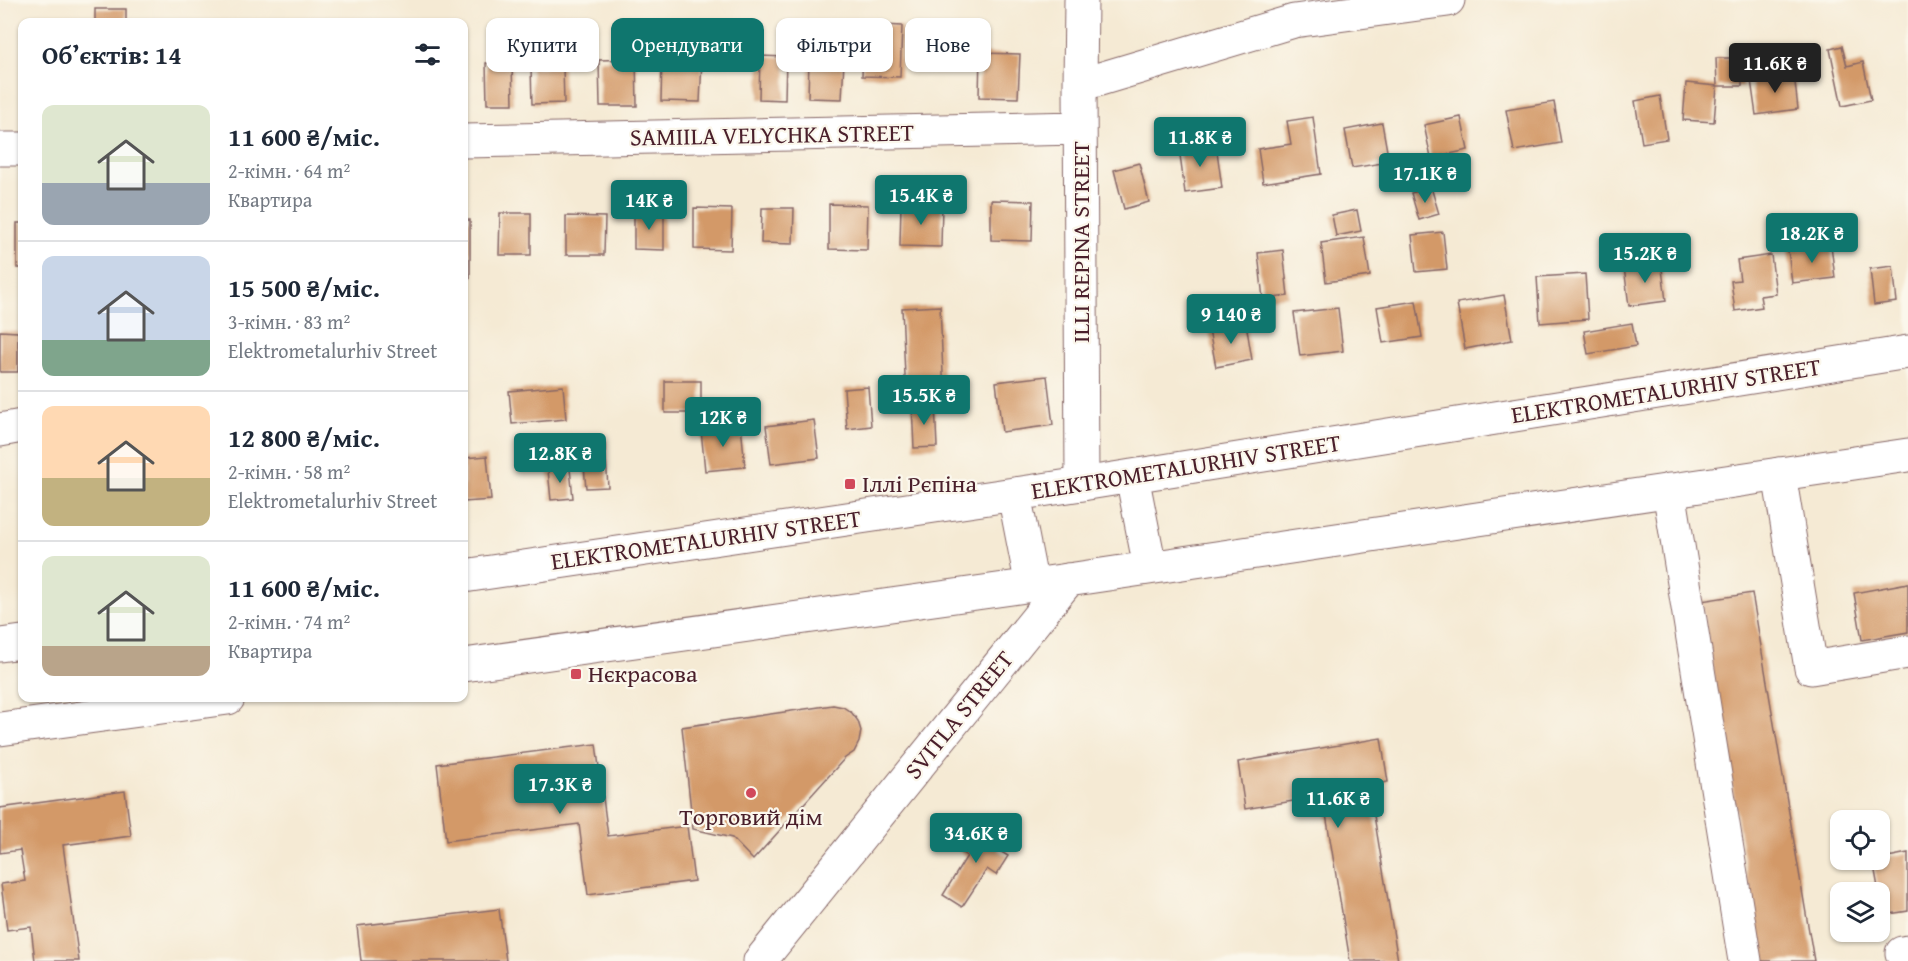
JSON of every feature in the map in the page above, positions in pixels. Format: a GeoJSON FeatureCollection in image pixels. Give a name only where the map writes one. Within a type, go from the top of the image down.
{"type":"FeatureCollection","features":[{"type":"Feature","properties":{"kind":"main road","name":"ILLI REPINA STREET"},"geometry":{"type":"LineString","coordinates":[[1081,0],[1082,484]]}},
{"type":"Feature","properties":{"kind":"main road"},"geometry":{"type":"LineString","coordinates":[[1080,85],[1294,21],[1448,0]]}},
{"type":"Feature","properties":{"kind":"main road","name":"SAMIILA VELYCHKA STREET"},"geometry":{"type":"LineString","coordinates":[[468,141],[1080,129]]}},
{"type":"Feature","properties":{"kind":"main road"},"geometry":{"type":"LineString","coordinates":[[0,149],[18,149]]}},
{"type":"Feature","properties":{"kind":"main road","name":"ELEKTROMETALURHIV STREET"},"geometry":{"type":"LineString","coordinates":[[468,575],[1082,484],[1908,352]]}},
{"type":"Feature","properties":{"kind":"main road"},"geometry":{"type":"LineString","coordinates":[[0,429],[18,427]]}},
{"type":"Feature","properties":{"kind":"main road"},"geometry":{"type":"LineString","coordinates":[[468,664],[1032,586],[1908,455]]}},
{"type":"Feature","properties":{"kind":"main road"},"geometry":{"type":"LineString","coordinates":[[1779,474],[1811,668],[1908,652]]}},
{"type":"Feature","properties":{"kind":"main road"},"geometry":{"type":"LineString","coordinates":[[1132,476],[1150,567]]}},
{"type":"Feature","properties":{"kind":"main road"},"geometry":{"type":"LineString","coordinates":[[1669,490],[1745,961]]}},
{"type":"Feature","properties":{"kind":"main road"},"geometry":{"type":"LineString","coordinates":[[1014,494],[1032,586]]}},
{"type":"Feature","properties":{"kind":"main road","name":"SVITLA STREET"},"geometry":{"type":"LineString","coordinates":[[760,961],[1068,580]]}},
{"type":"Feature","properties":{"kind":"main road"},"geometry":{"type":"LineString","coordinates":[[0,645],[18,643]]}},
{"type":"Feature","properties":{"kind":"main road"},"geometry":{"type":"LineString","coordinates":[[0,729],[199,702]]}},
{"type":"Feature","properties":{"kind":"building"},"geometry":{"type":"Polygon","coordinates":[[[95,9],[126,9],[126,18],[95,18],[95,9]]]}},
{"type":"Feature","properties":{"kind":"building"},"geometry":{"type":"Polygon","coordinates":[[[893,26],[902,26],[900,77],[862,76],[862,72],[893,72],[893,26]]]}},
{"type":"Feature","properties":{"kind":"building"},"geometry":{"type":"Polygon","coordinates":[[[1842,46],[1847,66],[1863,62],[1871,100],[1842,106],[1830,49],[1842,46]]]}},
{"type":"Feature","properties":{"kind":"building"},"geometry":{"type":"Polygon","coordinates":[[[991,53],[1020,54],[1018,98],[979,97],[980,72],[991,72],[991,53]]]}},
{"type":"Feature","properties":{"kind":"building"},"geometry":{"type":"Polygon","coordinates":[[[764,56],[776,57],[776,72],[786,72],[785,100],[759,99],[760,72],[764,72],[764,56]]]}},
{"type":"Feature","properties":{"kind":"building"},"geometry":{"type":"Polygon","coordinates":[[[1716,58],[1742,58],[1742,86],[1717,86],[1716,58]]]}},
{"type":"Feature","properties":{"kind":"building"},"geometry":{"type":"Polygon","coordinates":[[[599,60],[611,60],[611,72],[636,72],[637,106],[600,106],[599,60]]]}},
{"type":"Feature","properties":{"kind":"building"},"geometry":{"type":"Polygon","coordinates":[[[486,72],[512,72],[513,104],[487,104],[486,72]]]}},
{"type":"Feature","properties":{"kind":"building"},"geometry":{"type":"Polygon","coordinates":[[[531,72],[563,72],[564,103],[532,104],[531,72]]]}},
{"type":"Feature","properties":{"kind":"building"},"geometry":{"type":"Polygon","coordinates":[[[662,72],[701,72],[700,102],[661,101],[662,72]]]}},
{"type":"Feature","properties":{"kind":"building"},"geometry":{"type":"Polygon","coordinates":[[[809,72],[843,72],[842,99],[808,98],[809,72]]]}},
{"type":"Feature","properties":{"kind":"building"},"geometry":{"type":"Polygon","coordinates":[[[1794,74],[1798,109],[1756,115],[1751,80],[1794,74]]]}},
{"type":"Feature","properties":{"kind":"building"},"geometry":{"type":"Polygon","coordinates":[[[1686,83],[1717,86],[1714,122],[1683,120],[1686,83]]]}},
{"type":"Feature","properties":{"kind":"building"},"geometry":{"type":"Polygon","coordinates":[[[1660,96],[1667,139],[1642,143],[1635,101],[1660,96]]]}},
{"type":"Feature","properties":{"kind":"building"},"geometry":{"type":"Polygon","coordinates":[[[1554,102],[1561,143],[1514,151],[1506,110],[1554,102]]]}},
{"type":"Feature","properties":{"kind":"building"},"geometry":{"type":"Polygon","coordinates":[[[1313,117],[1321,174],[1263,183],[1258,149],[1291,144],[1287,121],[1313,117]]]}},
{"type":"Feature","properties":{"kind":"building"},"geometry":{"type":"Polygon","coordinates":[[[1461,117],[1468,150],[1431,158],[1424,125],[1461,117]]]}},
{"type":"Feature","properties":{"kind":"building"},"geometry":{"type":"Polygon","coordinates":[[[1382,123],[1389,162],[1352,168],[1345,130],[1382,123]]]}},
{"type":"Feature","properties":{"kind":"building"},"geometry":{"type":"Polygon","coordinates":[[[1216,144],[1222,188],[1185,193],[1179,148],[1216,144]]]}},
{"type":"Feature","properties":{"kind":"building"},"geometry":{"type":"Polygon","coordinates":[[[1139,163],[1149,202],[1124,209],[1114,170],[1139,163]]]}},
{"type":"Feature","properties":{"kind":"building"},"geometry":{"type":"Polygon","coordinates":[[[1431,187],[1439,214],[1419,220],[1411,193],[1431,187]]]}},
{"type":"Feature","properties":{"kind":"building"},"geometry":{"type":"Polygon","coordinates":[[[991,200],[1033,201],[1032,241],[991,240],[991,200]]]}},
{"type":"Feature","properties":{"kind":"building"},"geometry":{"type":"Polygon","coordinates":[[[829,204],[868,205],[867,250],[829,249],[829,204]]]}},
{"type":"Feature","properties":{"kind":"building"},"geometry":{"type":"Polygon","coordinates":[[[901,204],[942,205],[941,247],[900,246],[901,204]]]}},
{"type":"Feature","properties":{"kind":"building"},"geometry":{"type":"Polygon","coordinates":[[[694,208],[732,209],[731,250],[694,249],[694,208]]]}},
{"type":"Feature","properties":{"kind":"building"},"geometry":{"type":"Polygon","coordinates":[[[762,208],[794,208],[793,244],[761,243],[762,208]]]}},
{"type":"Feature","properties":{"kind":"building"},"geometry":{"type":"Polygon","coordinates":[[[1357,210],[1361,231],[1336,236],[1332,215],[1357,210]]]}},
{"type":"Feature","properties":{"kind":"building"},"geometry":{"type":"Polygon","coordinates":[[[500,213],[531,213],[531,255],[499,255],[500,213]]]}},
{"type":"Feature","properties":{"kind":"building"},"geometry":{"type":"Polygon","coordinates":[[[634,213],[664,213],[664,250],[634,249],[634,213]]]}},
{"type":"Feature","properties":{"kind":"building"},"geometry":{"type":"Polygon","coordinates":[[[566,216],[605,217],[604,255],[566,255],[566,216]]]}},
{"type":"Feature","properties":{"kind":"building"},"geometry":{"type":"Polygon","coordinates":[[[468,220],[470,220],[470,278],[468,278],[468,220]]]}},
{"type":"Feature","properties":{"kind":"building"},"geometry":{"type":"Polygon","coordinates":[[[17,223],[18,223],[18,268],[17,223]]]}},
{"type":"Feature","properties":{"kind":"building"},"geometry":{"type":"Polygon","coordinates":[[[1443,232],[1447,269],[1416,272],[1412,235],[1443,232]]]}},
{"type":"Feature","properties":{"kind":"building"},"geometry":{"type":"Polygon","coordinates":[[[1364,237],[1370,276],[1326,282],[1321,243],[1364,237]]]}},
{"type":"Feature","properties":{"kind":"building"},"geometry":{"type":"Polygon","coordinates":[[[1831,245],[1835,278],[1792,283],[1788,250],[1831,245]]]}},
{"type":"Feature","properties":{"kind":"building"},"geometry":{"type":"Polygon","coordinates":[[[1283,250],[1288,296],[1263,299],[1258,253],[1283,250]]]}},
{"type":"Feature","properties":{"kind":"building"},"geometry":{"type":"Polygon","coordinates":[[[1771,255],[1776,294],[1760,296],[1762,307],[1735,311],[1731,281],[1740,280],[1737,260],[1771,255]]]}},
{"type":"Feature","properties":{"kind":"building"},"geometry":{"type":"Polygon","coordinates":[[[1661,261],[1666,301],[1629,306],[1624,267],[1661,261]]]}},
{"type":"Feature","properties":{"kind":"building"},"geometry":{"type":"Polygon","coordinates":[[[1893,266],[1897,302],[1874,305],[1870,269],[1893,266]]]}},
{"type":"Feature","properties":{"kind":"building"},"geometry":{"type":"Polygon","coordinates":[[[1585,274],[1588,319],[1540,323],[1537,277],[1585,274]]]}},
{"type":"Feature","properties":{"kind":"building"},"geometry":{"type":"Polygon","coordinates":[[[1504,295],[1512,340],[1465,349],[1457,303],[1504,295]]]}},
{"type":"Feature","properties":{"kind":"building"},"geometry":{"type":"Polygon","coordinates":[[[1416,301],[1422,337],[1383,343],[1377,307],[1416,301]]]}},
{"type":"Feature","properties":{"kind":"building"},"geometry":{"type":"Polygon","coordinates":[[[940,306],[944,396],[906,398],[902,308],[940,306]]]}},
{"type":"Feature","properties":{"kind":"building"},"geometry":{"type":"Polygon","coordinates":[[[1338,308],[1343,351],[1300,356],[1294,313],[1338,308]]]}},
{"type":"Feature","properties":{"kind":"building"},"geometry":{"type":"Polygon","coordinates":[[[1246,323],[1252,360],[1216,367],[1209,330],[1246,323]]]}},
{"type":"Feature","properties":{"kind":"building"},"geometry":{"type":"Polygon","coordinates":[[[1632,323],[1636,346],[1588,354],[1584,331],[1632,323]]]}},
{"type":"Feature","properties":{"kind":"building"},"geometry":{"type":"Polygon","coordinates":[[[0,331],[18,332],[18,372],[0,372],[0,331]]]}},
{"type":"Feature","properties":{"kind":"building"},"geometry":{"type":"Polygon","coordinates":[[[1047,376],[1053,425],[1002,432],[996,382],[1047,376]]]}},
{"type":"Feature","properties":{"kind":"building"},"geometry":{"type":"Polygon","coordinates":[[[665,381],[701,381],[701,413],[665,413],[665,381]]]}},
{"type":"Feature","properties":{"kind":"building"},"geometry":{"type":"Polygon","coordinates":[[[563,386],[566,419],[512,424],[509,391],[563,386]]]}},
{"type":"Feature","properties":{"kind":"building"},"geometry":{"type":"Polygon","coordinates":[[[868,387],[871,426],[847,429],[844,389],[868,387]]]}},
{"type":"Feature","properties":{"kind":"building"},"geometry":{"type":"Polygon","coordinates":[[[935,404],[937,447],[914,448],[912,405],[935,404]]]}},
{"type":"Feature","properties":{"kind":"building"},"geometry":{"type":"Polygon","coordinates":[[[814,420],[819,458],[771,464],[766,426],[814,420]]]}},
{"type":"Feature","properties":{"kind":"building"},"geometry":{"type":"Polygon","coordinates":[[[741,425],[745,467],[705,471],[701,430],[741,425]]]}},
{"type":"Feature","properties":{"kind":"building"},"geometry":{"type":"Polygon","coordinates":[[[605,443],[608,487],[586,488],[582,445],[605,443]]]}},
{"type":"Feature","properties":{"kind":"building"},"geometry":{"type":"Polygon","coordinates":[[[487,456],[491,500],[468,502],[468,458],[487,456]]]}},
{"type":"Feature","properties":{"kind":"building"},"geometry":{"type":"Polygon","coordinates":[[[570,469],[573,498],[551,500],[548,470],[570,469]]]}},
{"type":"Feature","properties":{"kind":"building"},"geometry":{"type":"Polygon","coordinates":[[[1908,583],[1908,632],[1862,640],[1854,593],[1908,583]]]}},
{"type":"Feature","properties":{"kind":"building"},"geometry":{"type":"Polygon","coordinates":[[[1752,593],[1814,961],[1761,961],[1701,601],[1752,593]]]}},
{"type":"Feature","properties":{"kind":"building","name":"Торговий дім"},"geometry":{"type":"Polygon","coordinates":[[[833,705],[843,707],[858,721],[861,731],[854,752],[845,758],[753,860],[732,838],[693,829],[682,727],[833,705]]]}},
{"type":"Feature","properties":{"kind":"building"},"geometry":{"type":"Polygon","coordinates":[[[1381,738],[1388,782],[1369,785],[1398,961],[1350,961],[1323,796],[1245,809],[1238,762],[1381,738]]]}},
{"type":"Feature","properties":{"kind":"building"},"geometry":{"type":"Polygon","coordinates":[[[596,744],[608,836],[687,826],[694,881],[588,895],[579,824],[446,841],[437,764],[596,744]]]}},
{"type":"Feature","properties":{"kind":"building"},"geometry":{"type":"Polygon","coordinates":[[[125,791],[131,836],[63,845],[79,961],[35,961],[31,927],[7,930],[1,884],[25,881],[20,850],[0,853],[0,808],[125,791]]]}},
{"type":"Feature","properties":{"kind":"building"},"geometry":{"type":"Polygon","coordinates":[[[987,826],[1005,839],[998,850],[1008,856],[996,875],[987,869],[962,907],[943,895],[967,856],[959,851],[971,832],[979,838],[987,826]]]}},
{"type":"Feature","properties":{"kind":"building"},"geometry":{"type":"Polygon","coordinates":[[[1908,853],[1908,911],[1890,914],[1890,882],[1877,882],[1875,870],[1890,870],[1890,857],[1908,853]]]}},
{"type":"Feature","properties":{"kind":"building"},"geometry":{"type":"Polygon","coordinates":[[[499,909],[506,961],[361,961],[357,926],[499,909]]]}},
{"type":"Feature","properties":{"kind":"place","name":"Іллі Рєпіна"},"geometry":{"type":"Point","coordinates":[850,484]}},
{"type":"Feature","properties":{"kind":"place","name":"Нєкрасова"},"geometry":{"type":"Point","coordinates":[576,674]}},
{"type":"Feature","properties":{"kind":"place","name":"Торговий дім"},"geometry":{"type":"Point","coordinates":[751,793]}}]}
